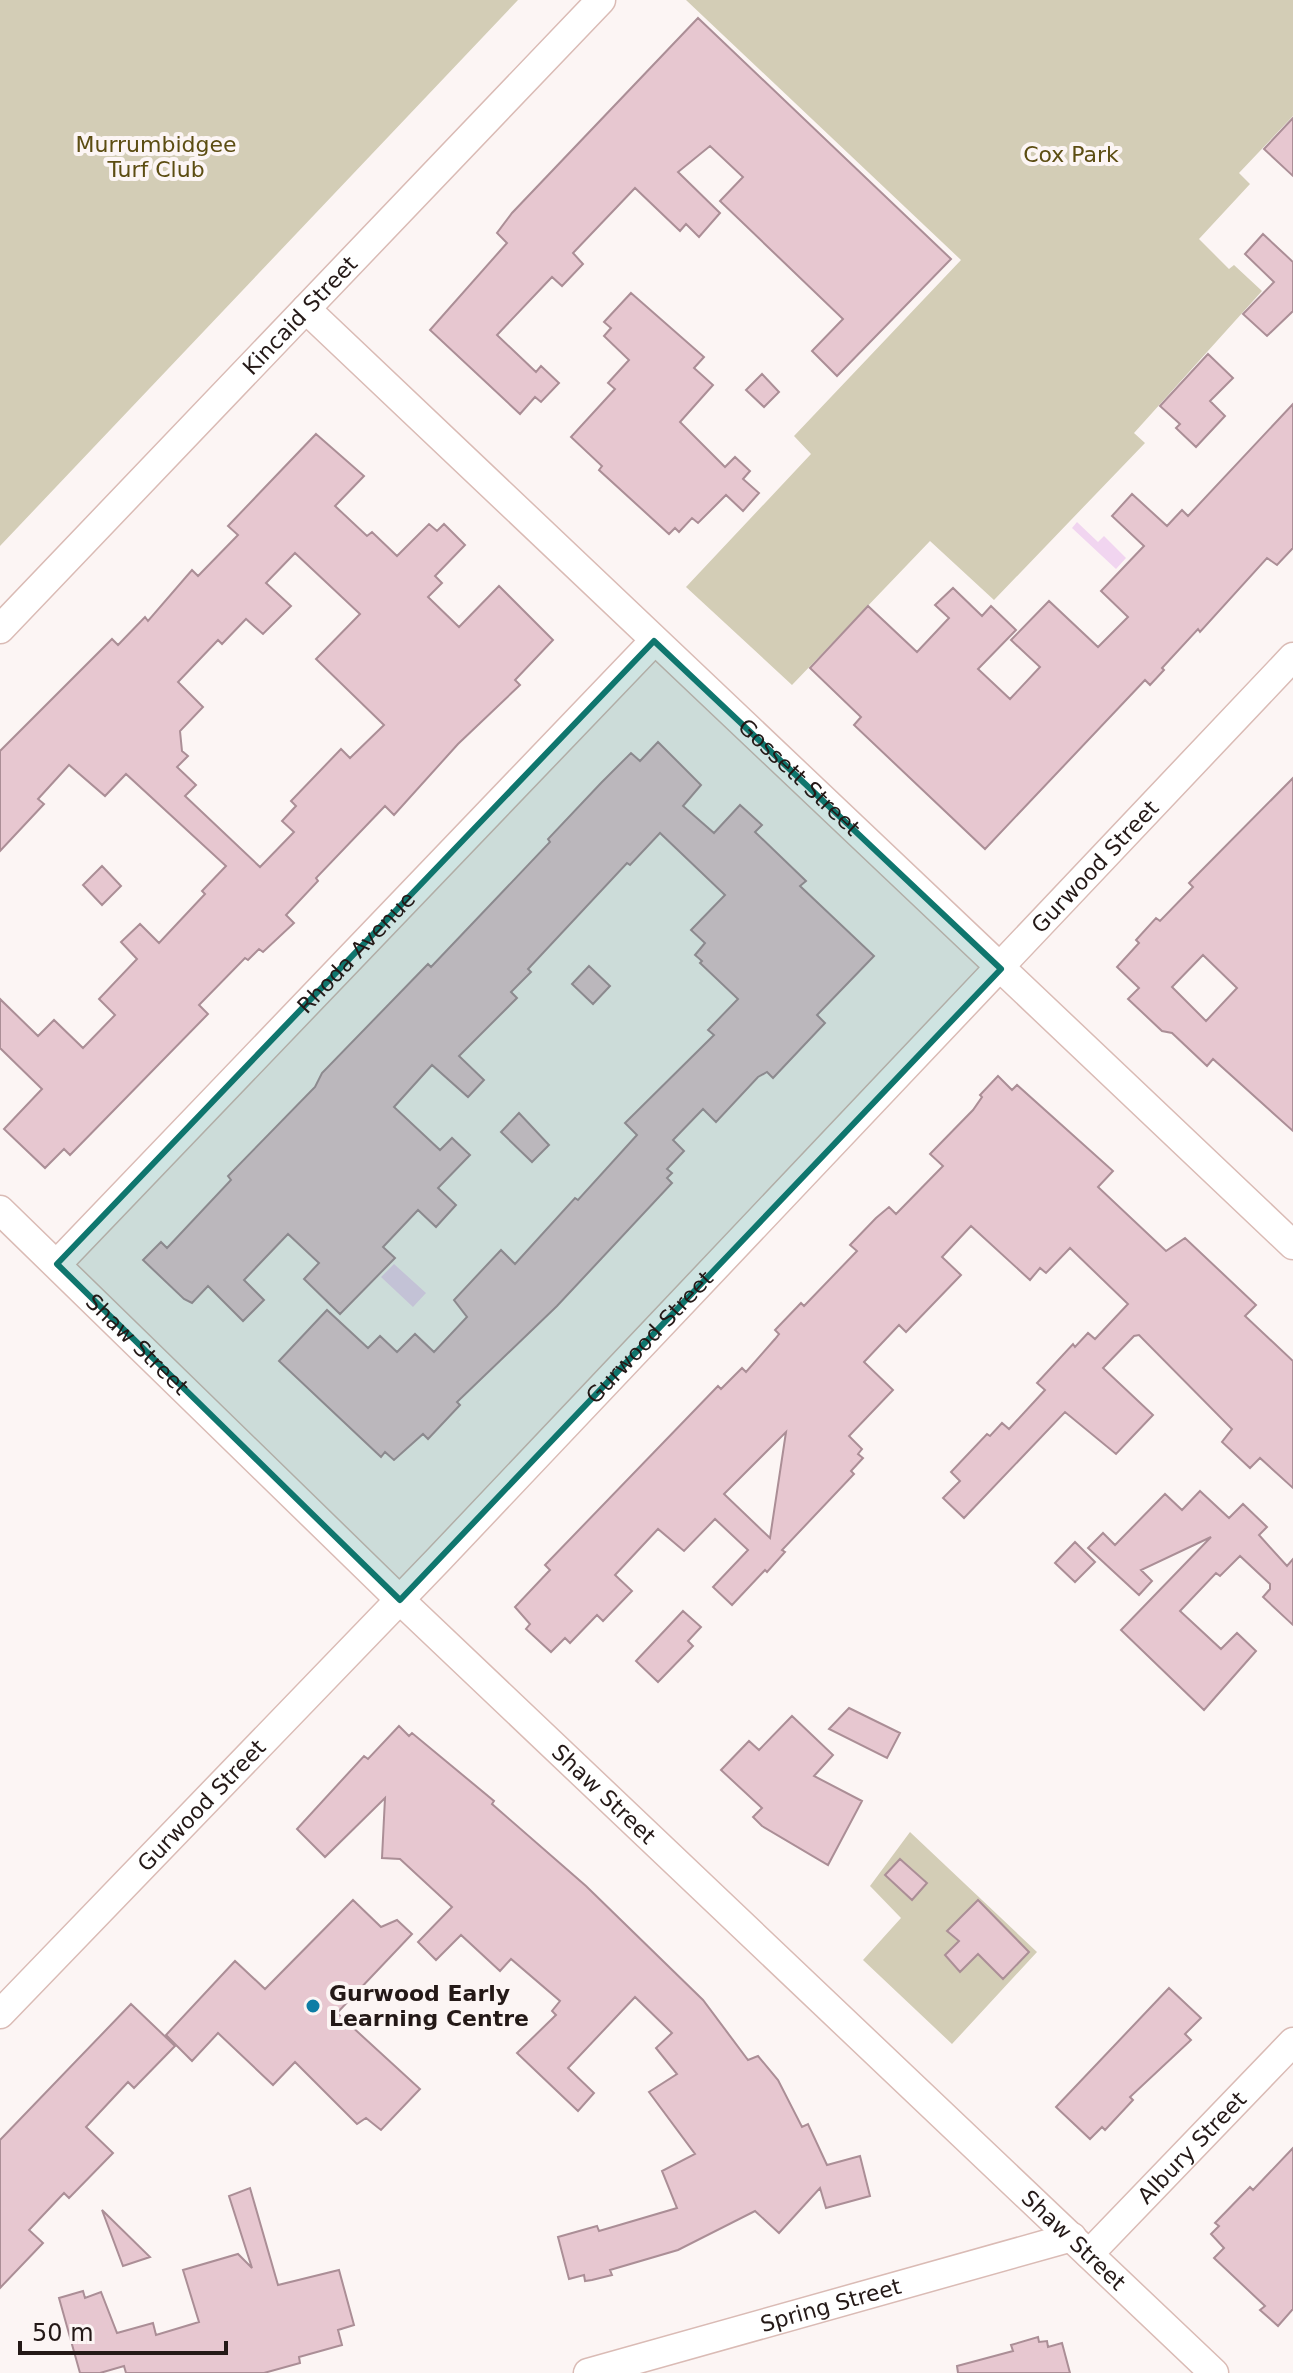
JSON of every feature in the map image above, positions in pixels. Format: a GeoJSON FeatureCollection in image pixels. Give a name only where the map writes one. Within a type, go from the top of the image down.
{"type":"FeatureCollection","features":[{"type":"Feature","properties":{"kind":"street","name":"Kincaid Street"},"geometry":{"type":"LineString","coordinates":[[0,629],[601,0]]}},
{"type":"Feature","properties":{"kind":"street","name":"Gossett Street"},"geometry":{"type":"LineString","coordinates":[[306,309],[1293,1245]]}},
{"type":"Feature","properties":{"kind":"street","name":"Rhoda Avenue"},"geometry":{"type":"LineString","coordinates":[[57,1264],[654,641]]}},
{"type":"Feature","properties":{"kind":"street","name":"Gurwood Street"},"geometry":{"type":"LineString","coordinates":[[0,2014],[400,1600],[1001,969],[1293,657]]}},
{"type":"Feature","properties":{"kind":"street","name":"Shaw Street"},"geometry":{"type":"LineString","coordinates":[[0,1210],[400,1600],[1214,2373]]}},
{"type":"Feature","properties":{"kind":"street","name":"Albury Street"},"geometry":{"type":"LineString","coordinates":[[1080,2246],[1293,2042]]}},
{"type":"Feature","properties":{"kind":"street","name":"Spring Street"},"geometry":{"type":"LineString","coordinates":[[588,2373],[1080,2246]]}},
{"type":"Feature","properties":{"kind":"highlighted area"},"geometry":{"type":"Polygon","coordinates":[[[654,641],[1001,969],[400,1600],[57,1264],[654,641]]]}},
{"type":"Feature","properties":{"kind":"green space","name":"Murrumbidgee Turf Club"},"geometry":{"type":"Polygon","coordinates":[[[0,0],[518,0],[0,546],[0,0]]]}},
{"type":"Feature","properties":{"kind":"green space","name":"Cox Park"},"geometry":{"type":"Polygon","coordinates":[[[686,0],[1293,0],[1293,116],[1239,173],[1250,184],[1199,239],[1229,269],[1234,265],[1262,291],[1134,433],[1145,443],[994,600],[930,541],[792,685],[686,587],[811,454],[794,436],[961,260],[686,0]]]}},
{"type":"Feature","properties":{"kind":"green space"},"geometry":{"type":"Polygon","coordinates":[[[910,1832],[1037,1952],[952,2044],[863,1960],[901,1918],[870,1886],[910,1832]]]}},
{"type":"Feature","properties":{"kind":"shaded area"},"geometry":{"type":"Polygon","coordinates":[[[1077,522],[1098,542],[1104,536],[1126,558],[1116,569],[1072,528],[1077,522]]]}},
{"type":"Feature","properties":{"kind":"shaded area"},"geometry":{"type":"Polygon","coordinates":[[[394,1264],[426,1293],[413,1307],[381,1277],[394,1264]]]}},
{"type":"Feature","properties":{"kind":"building"},"geometry":{"type":"Polygon","coordinates":[[[698,18],[951,259],[837,376],[812,351],[843,319],[720,201],[743,177],[710,146],[678,172],[720,213],[699,237],[686,224],[680,231],[635,188],[573,253],[583,264],[562,286],[552,277],[497,335],[536,372],[541,366],[559,383],[541,402],[535,397],[520,414],[430,330],[507,243],[497,233],[512,213],[698,18]]]}},
{"type":"Feature","properties":{"kind":"building"},"geometry":{"type":"Polygon","coordinates":[[[1293,118],[1293,176],[1264,149],[1293,118]]]}},
{"type":"Feature","properties":{"kind":"building"},"geometry":{"type":"Polygon","coordinates":[[[1263,234],[1293,262],[1293,311],[1267,336],[1243,314],[1274,282],[1245,254],[1263,234]]]}},
{"type":"Feature","properties":{"kind":"building"},"geometry":{"type":"Polygon","coordinates":[[[631,293],[704,357],[694,368],[713,385],[680,422],[725,467],[735,457],[750,471],[743,479],[759,493],[743,511],[726,495],[698,523],[692,518],[679,532],[675,528],[669,534],[599,470],[602,466],[571,437],[615,389],[608,383],[629,360],[604,336],[611,328],[604,322],[631,293]]]}},
{"type":"Feature","properties":{"kind":"building"},"geometry":{"type":"Polygon","coordinates":[[[1208,354],[1233,378],[1210,401],[1225,416],[1196,447],[1176,428],[1180,424],[1160,406],[1208,354]]]}},
{"type":"Feature","properties":{"kind":"building"},"geometry":{"type":"Polygon","coordinates":[[[762,374],[779,392],[764,407],[746,390],[762,374]]]}},
{"type":"Feature","properties":{"kind":"building"},"geometry":{"type":"Polygon","coordinates":[[[1293,404],[1293,548],[1277,565],[1267,558],[1200,632],[1198,629],[1162,668],[1164,670],[1150,685],[1145,680],[985,849],[854,725],[861,717],[810,668],[868,606],[917,652],[949,618],[935,605],[953,588],[982,616],[991,606],[1016,630],[978,669],[1010,699],[1040,667],[1011,640],[1049,601],[1098,647],[1128,617],[1101,591],[1144,546],[1112,516],[1132,494],[1167,526],[1182,510],[1188,516],[1293,404]]]}},
{"type":"Feature","properties":{"kind":"building"},"geometry":{"type":"Polygon","coordinates":[[[316,434],[364,476],[335,506],[367,536],[372,532],[397,556],[429,524],[437,531],[444,524],[465,545],[435,576],[442,583],[428,597],[459,627],[499,586],[553,640],[515,680],[520,685],[458,744],[394,815],[385,806],[316,878],[318,881],[286,915],[294,923],[263,952],[259,949],[248,960],[245,958],[199,1005],[208,1014],[70,1155],[64,1149],[45,1168],[4,1129],[42,1089],[0,1048],[0,999],[38,1036],[54,1020],[83,1048],[115,1015],[99,999],[137,959],[121,942],[140,924],[159,943],[205,894],[202,891],[226,866],[126,774],[105,796],[69,765],[38,799],[44,804],[0,851],[0,751],[112,639],[118,645],[145,617],[148,621],[192,570],[198,576],[238,535],[228,526],[316,434]],[[295,553],[266,583],[291,606],[263,634],[246,619],[222,644],[218,640],[178,682],[203,707],[180,731],[182,751],[188,756],[177,767],[196,785],[185,796],[260,867],[294,832],[282,821],[296,806],[291,801],[341,749],[350,758],[384,725],[316,659],[360,614],[295,553]]]}},
{"type":"Feature","properties":{"kind":"building"},"geometry":{"type":"Polygon","coordinates":[[[658,742],[701,785],[683,806],[714,833],[740,805],[762,825],[755,832],[806,881],[800,886],[874,956],[817,1015],[825,1023],[773,1078],[767,1072],[758,1077],[716,1122],[703,1109],[673,1140],[684,1151],[667,1169],[672,1173],[667,1178],[672,1183],[557,1306],[457,1402],[460,1405],[428,1439],[423,1434],[394,1460],[385,1452],[381,1457],[279,1361],[327,1310],[368,1348],[380,1336],[397,1352],[415,1334],[434,1352],[467,1317],[454,1300],[501,1250],[515,1264],[575,1198],[578,1200],[637,1135],[625,1123],[714,1035],[708,1030],[738,999],[700,963],[702,961],[695,955],[705,943],[691,930],[725,895],[660,833],[630,865],[627,863],[528,969],[531,972],[511,992],[517,998],[459,1056],[484,1080],[468,1097],[432,1065],[394,1107],[440,1150],[452,1138],[470,1155],[438,1188],[456,1205],[436,1227],[418,1210],[383,1247],[395,1258],[340,1314],[304,1279],[319,1263],[288,1234],[244,1280],[264,1300],[243,1321],[208,1286],[192,1303],[184,1299],[143,1260],[161,1242],[167,1248],[231,1180],[228,1176],[315,1087],[322,1073],[428,964],[431,967],[550,842],[548,839],[601,783],[631,753],[640,761],[658,742]]]}},
{"type":"Feature","properties":{"kind":"building"},"geometry":{"type":"Polygon","coordinates":[[[1293,778],[1293,1131],[1213,1059],[1207,1066],[1172,1033],[1162,1031],[1128,999],[1139,988],[1117,967],[1156,918],[1160,921],[1193,887],[1189,883],[1293,778]],[[1203,955],[1172,987],[1206,1021],[1237,988],[1203,955]]]}},
{"type":"Feature","properties":{"kind":"building"},"geometry":{"type":"Polygon","coordinates":[[[102,866],[121,886],[102,905],[83,885],[102,866]]]}},
{"type":"Feature","properties":{"kind":"building"},"geometry":{"type":"Polygon","coordinates":[[[589,966],[610,986],[593,1004],[572,984],[589,966]]]}},
{"type":"Feature","properties":{"kind":"building"},"geometry":{"type":"Polygon","coordinates":[[[998,1076],[1012,1090],[1017,1085],[1113,1171],[1098,1187],[1166,1251],[1185,1238],[1256,1305],[1245,1316],[1293,1361],[1293,1488],[1260,1458],[1250,1468],[1222,1442],[1232,1429],[1139,1335],[1134,1336],[1103,1368],[1153,1415],[1116,1454],[1065,1412],[964,1518],[943,1498],[960,1481],[951,1472],[987,1434],[990,1436],[1002,1423],[1009,1429],[1045,1390],[1037,1383],[1073,1344],[1075,1347],[1088,1333],[1095,1339],[1128,1304],[1070,1248],[1046,1273],[1040,1268],[1030,1280],[971,1226],[942,1257],[961,1275],[906,1332],[899,1325],[864,1362],[893,1390],[849,1436],[862,1449],[858,1454],[863,1458],[851,1471],[854,1474],[782,1550],[785,1552],[767,1572],[765,1570],[732,1605],[713,1587],[748,1550],[715,1519],[684,1551],[658,1529],[615,1575],[632,1591],[603,1621],[597,1615],[570,1643],[565,1638],[551,1652],[526,1629],[530,1624],[515,1607],[550,1570],[545,1565],[718,1386],[721,1389],[742,1368],[746,1372],[779,1334],[775,1330],[801,1303],[804,1306],[857,1251],[850,1245],[876,1218],[889,1207],[896,1214],[943,1166],[930,1154],[973,1110],[982,1097],[980,1095],[998,1076]],[[786,1432],[724,1494],[770,1538],[786,1432]]]}},
{"type":"Feature","properties":{"kind":"building"},"geometry":{"type":"Polygon","coordinates":[[[519,1113],[549,1145],[532,1162],[501,1132],[519,1113]]]}},
{"type":"Feature","properties":{"kind":"building"},"geometry":{"type":"Polygon","coordinates":[[[1200,1491],[1229,1518],[1243,1504],[1267,1527],[1259,1535],[1287,1566],[1293,1559],[1293,1625],[1263,1597],[1270,1584],[1240,1556],[1220,1576],[1216,1573],[1180,1611],[1221,1649],[1237,1633],[1256,1651],[1204,1710],[1121,1630],[1211,1537],[1141,1570],[1152,1581],[1139,1595],[1088,1548],[1103,1533],[1115,1545],[1165,1494],[1182,1510],[1200,1491]]]}},
{"type":"Feature","properties":{"kind":"building"},"geometry":{"type":"Polygon","coordinates":[[[1075,1542],[1095,1562],[1075,1582],[1055,1563],[1075,1542]]]}},
{"type":"Feature","properties":{"kind":"building"},"geometry":{"type":"Polygon","coordinates":[[[683,1611],[701,1627],[688,1641],[693,1646],[658,1682],[636,1661],[683,1611]]]}},
{"type":"Feature","properties":{"kind":"building"},"geometry":{"type":"Polygon","coordinates":[[[849,1708],[900,1733],[887,1758],[829,1729],[849,1708]]]}},
{"type":"Feature","properties":{"kind":"building"},"geometry":{"type":"Polygon","coordinates":[[[792,1716],[833,1755],[814,1776],[862,1801],[828,1865],[762,1826],[753,1817],[762,1808],[721,1770],[749,1741],[759,1750],[792,1716]]]}},
{"type":"Feature","properties":{"kind":"building"},"geometry":{"type":"Polygon","coordinates":[[[399,1726],[409,1736],[412,1733],[494,1801],[492,1804],[586,1886],[703,2000],[748,2060],[758,2056],[778,2080],[802,2127],[808,2124],[827,2165],[860,2156],[870,2196],[826,2208],[820,2188],[779,2233],[755,2211],[678,2250],[610,2270],[612,2275],[585,2281],[584,2275],[569,2279],[558,2237],[597,2226],[599,2231],[677,2208],[662,2171],[695,2154],[649,2092],[677,2074],[656,2048],[672,2033],[635,1997],[568,2068],[594,2093],[578,2111],[517,2053],[556,2015],[552,2011],[560,2001],[511,1959],[500,1971],[461,1935],[436,1960],[418,1942],[452,1907],[400,1859],[382,1858],[385,1798],[325,1857],[297,1829],[364,1756],[368,1759],[399,1726]]]}},
{"type":"Feature","properties":{"kind":"building"},"geometry":{"type":"Polygon","coordinates":[[[900,1859],[927,1883],[912,1900],[885,1875],[900,1859]]]}},
{"type":"Feature","properties":{"kind":"building","name":"Gurwood Early Learning Centre"},"geometry":{"type":"Polygon","coordinates":[[[353,1900],[381,1927],[397,1920],[412,1934],[337,2013],[420,2089],[381,2130],[366,2118],[357,2124],[295,2062],[273,2085],[218,2033],[192,2061],[166,2035],[235,1961],[265,1989],[353,1900]]]}},
{"type":"Feature","properties":{"kind":"building"},"geometry":{"type":"Polygon","coordinates":[[[978,1900],[1029,1952],[1003,1979],[978,1954],[960,1972],[945,1955],[959,1941],[947,1931],[978,1900]]]}},
{"type":"Feature","properties":{"kind":"building"},"geometry":{"type":"Polygon","coordinates":[[[1169,1988],[1201,2018],[1185,2034],[1191,2040],[1130,2097],[1133,2100],[1105,2130],[1102,2127],[1090,2139],[1056,2107],[1169,1988]]]}},
{"type":"Feature","properties":{"kind":"building"},"geometry":{"type":"Polygon","coordinates":[[[131,2004],[175,2046],[134,2088],[128,2082],[86,2127],[113,2153],[69,2198],[64,2193],[29,2230],[43,2243],[0,2288],[0,2140],[131,2004]]]}},
{"type":"Feature","properties":{"kind":"building"},"geometry":{"type":"Polygon","coordinates":[[[1293,2148],[1293,2309],[1278,2326],[1260,2310],[1265,2306],[1214,2258],[1224,2248],[1211,2234],[1219,2226],[1215,2223],[1250,2187],[1253,2190],[1293,2148]]]}},
{"type":"Feature","properties":{"kind":"building"},"geometry":{"type":"Polygon","coordinates":[[[250,2188],[278,2285],[339,2270],[354,2325],[338,2330],[342,2345],[299,2357],[300,2363],[264,2373],[126,2373],[124,2366],[100,2373],[80,2373],[59,2298],[83,2291],[85,2298],[101,2292],[117,2333],[153,2323],[156,2335],[199,2322],[183,2270],[238,2254],[252,2268],[229,2196],[250,2188]]]}},
{"type":"Feature","properties":{"kind":"building"},"geometry":{"type":"Polygon","coordinates":[[[102,2210],[150,2257],[123,2266],[102,2210]]]}},
{"type":"Feature","properties":{"kind":"building"},"geometry":{"type":"Polygon","coordinates":[[[1038,2337],[1039,2342],[1047,2341],[1048,2347],[1062,2343],[1070,2373],[958,2373],[957,2366],[1013,2351],[1011,2345],[1038,2337]]]}},
{"type":"Feature","properties":{"kind":"place","name":"Gurwood Early Learning Centre"},"geometry":{"type":"Point","coordinates":[313,2006]}}]}
